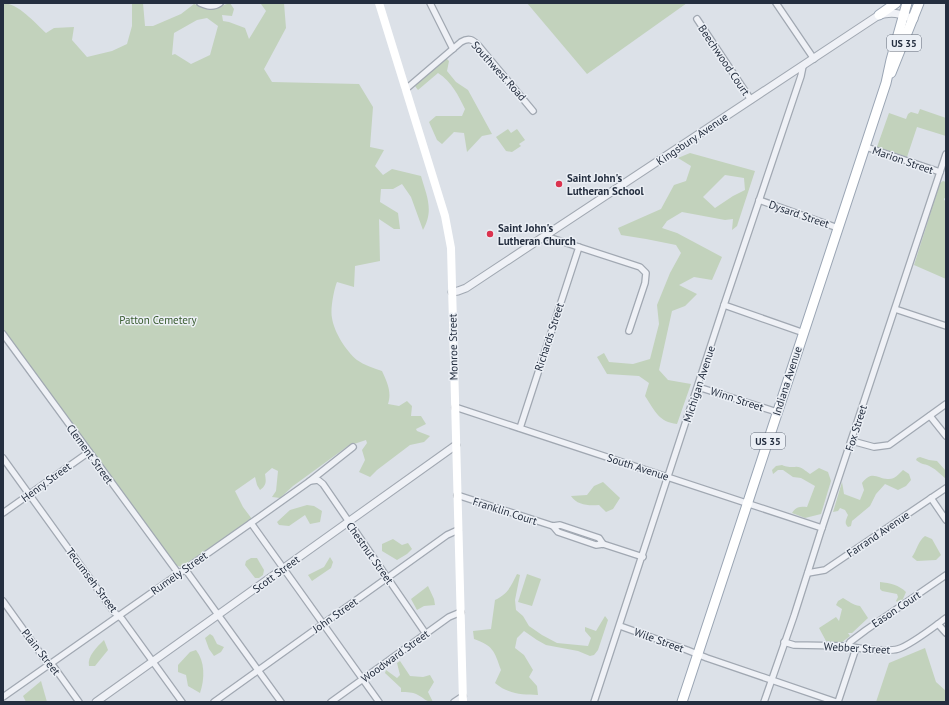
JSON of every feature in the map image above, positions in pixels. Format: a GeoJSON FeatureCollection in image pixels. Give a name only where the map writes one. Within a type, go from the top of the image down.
{"type":"FeatureCollection","features":[{"type":"Feature","properties":{"kind":"main road","name":"Monroe Street"},"geometry":{"type":"LineString","coordinates":[[379,3],[448,229],[451,248],[463,699]]}},
{"type":"Feature","properties":{"kind":"main road"},"geometry":{"type":"LineString","coordinates":[[879,15],[896,3]]}},
{"type":"Feature","properties":{"kind":"main road","name":"Indiana Avenue"},"geometry":{"type":"LineString","coordinates":[[682,702],[866,147],[886,83],[907,3]]}},
{"type":"Feature","properties":{"kind":"main road","name":"Indiana Avenue"},"geometry":{"type":"LineString","coordinates":[[886,83],[914,20],[919,3]]}},
{"type":"Feature","properties":{"kind":"street"},"geometry":{"type":"LineString","coordinates":[[200,3],[206,6],[216,6],[220,3]]}},
{"type":"Feature","properties":{"kind":"street"},"geometry":{"type":"LineString","coordinates":[[430,3],[453,49]]}},
{"type":"Feature","properties":{"kind":"street"},"geometry":{"type":"LineString","coordinates":[[776,3],[814,59]]}},
{"type":"Feature","properties":{"kind":"street"},"geometry":{"type":"LineString","coordinates":[[879,15],[888,12],[914,20]]}},
{"type":"Feature","properties":{"kind":"street","name":"Kingsbury Avenue"},"geometry":{"type":"LineString","coordinates":[[452,292],[466,288],[879,15]]}},
{"type":"Feature","properties":{"kind":"street","name":"Beechwood Court"},"geometry":{"type":"LineString","coordinates":[[697,19],[751,100]]}},
{"type":"Feature","properties":{"kind":"street","name":"Southwest Road"},"geometry":{"type":"LineString","coordinates":[[406,89],[467,39],[475,42],[533,111]]}},
{"type":"Feature","properties":{"kind":"street","name":"Michigan Avenue"},"geometry":{"type":"LineString","coordinates":[[594,702],[643,557],[803,66]]}},
{"type":"Feature","properties":{"kind":"street","name":"Marion Street"},"geometry":{"type":"LineString","coordinates":[[866,147],[940,172]]}},
{"type":"Feature","properties":{"kind":"street","name":"Fox Street"},"geometry":{"type":"LineString","coordinates":[[764,702],[946,154]]}},
{"type":"Feature","properties":{"kind":"street","name":"Dysard Street"},"geometry":{"type":"LineString","coordinates":[[759,200],[838,228]]}},
{"type":"Feature","properties":{"kind":"street"},"geometry":{"type":"LineString","coordinates":[[545,236],[640,267],[646,273],[645,283],[629,331]]}},
{"type":"Feature","properties":{"kind":"street","name":"Richards Street"},"geometry":{"type":"LineString","coordinates":[[520,428],[579,247]]}},
{"type":"Feature","properties":{"kind":"street"},"geometry":{"type":"LineString","coordinates":[[724,305],[804,332]]}},
{"type":"Feature","properties":{"kind":"street"},"geometry":{"type":"LineString","coordinates":[[895,309],[946,326]]}},
{"type":"Feature","properties":{"kind":"street","name":"Clement Street"},"geometry":{"type":"LineString","coordinates":[[3,334],[178,573]]}},
{"type":"Feature","properties":{"kind":"street","name":"Winn Street"},"geometry":{"type":"LineString","coordinates":[[698,386],[777,412]]}},
{"type":"Feature","properties":{"kind":"street"},"geometry":{"type":"LineString","coordinates":[[852,440],[874,446],[889,445],[946,404]]}},
{"type":"Feature","properties":{"kind":"street","name":"South Avenue"},"geometry":{"type":"LineString","coordinates":[[455,407],[822,528]]}},
{"type":"Feature","properties":{"kind":"street"},"geometry":{"type":"LineString","coordinates":[[930,416],[946,436]]}},
{"type":"Feature","properties":{"kind":"street","name":"Scott Street"},"geometry":{"type":"LineString","coordinates":[[96,702],[456,445]]}},
{"type":"Feature","properties":{"kind":"street","name":"Rumely Street"},"geometry":{"type":"LineString","coordinates":[[3,696],[251,523],[310,481],[353,447]]}},
{"type":"Feature","properties":{"kind":"street","name":"Henry Street"},"geometry":{"type":"LineString","coordinates":[[3,513],[89,452]]}},
{"type":"Feature","properties":{"kind":"street","name":"Tecumseh Street"},"geometry":{"type":"LineString","coordinates":[[3,458],[182,702]]}},
{"type":"Feature","properties":{"kind":"street","name":"Chestnut Street"},"geometry":{"type":"LineString","coordinates":[[310,481],[318,480],[323,484],[426,634]]}},
{"type":"Feature","properties":{"kind":"street","name":"Farrand Avenue"},"geometry":{"type":"LineString","coordinates":[[808,573],[825,570],[946,488]]}},
{"type":"Feature","properties":{"kind":"street","name":"Franklin Court"},"geometry":{"type":"LineString","coordinates":[[457,495],[553,526],[560,525],[599,538],[603,544],[643,557]]}},
{"type":"Feature","properties":{"kind":"street"},"geometry":{"type":"LineString","coordinates":[[931,498],[946,520]]}},
{"type":"Feature","properties":{"kind":"street"},"geometry":{"type":"LineString","coordinates":[[251,523],[379,702]]}},
{"type":"Feature","properties":{"kind":"street","name":"John Street"},"geometry":{"type":"LineString","coordinates":[[214,702],[387,577],[447,535],[458,530]]}},
{"type":"Feature","properties":{"kind":"street"},"geometry":{"type":"LineString","coordinates":[[186,569],[282,702]]}},
{"type":"Feature","properties":{"kind":"street","name":"Eason Court"},"geometry":{"type":"LineString","coordinates":[[848,646],[850,642],[866,630],[946,575]]}},
{"type":"Feature","properties":{"kind":"street","name":"Plain Street"},"geometry":{"type":"LineString","coordinates":[[4,604],[46,661],[50,664],[79,702]]}},
{"type":"Feature","properties":{"kind":"street","name":"Woodward Street"},"geometry":{"type":"LineString","coordinates":[[331,702],[450,617],[461,612]]}},
{"type":"Feature","properties":{"kind":"street","name":"Webber Street"},"geometry":{"type":"LineString","coordinates":[[784,642],[794,645],[848,646],[856,648],[891,650],[900,648],[946,618]]}},
{"type":"Feature","properties":{"kind":"street"},"geometry":{"type":"LineString","coordinates":[[938,624],[946,633]]}},
{"type":"Feature","properties":{"kind":"street","name":"Wile Street"},"geometry":{"type":"LineString","coordinates":[[620,626],[698,654]]}},
{"type":"Feature","properties":{"kind":"street"},"geometry":{"type":"LineString","coordinates":[[698,654],[837,702],[856,648]]}},
{"type":"Feature","properties":{"kind":"street"},"geometry":{"type":"LineString","coordinates":[[454,702],[463,699]]}},
{"type":"Feature","properties":{"kind":"green space","name":"Patton Cemetery"},"geometry":{"type":"Polygon","coordinates":[[[3,3],[14,6],[20,10],[32,19],[46,33],[54,28],[74,27],[72,40],[87,57],[112,51],[127,44],[132,26],[132,3],[143,3],[145,26],[153,26],[181,14],[194,4],[209,10],[230,3],[234,9],[232,16],[222,15],[223,21],[245,28],[249,39],[266,11],[261,4],[284,3],[286,28],[264,69],[272,82],[359,84],[373,107],[370,147],[384,150],[375,166],[383,175],[392,169],[421,176],[429,210],[423,230],[411,197],[402,184],[393,189],[381,189],[380,202],[398,213],[400,229],[394,229],[379,219],[380,261],[355,266],[354,287],[337,282],[332,314],[333,323],[338,335],[349,352],[360,362],[382,371],[389,391],[388,404],[399,406],[407,401],[412,406],[411,416],[421,416],[426,424],[416,429],[417,431],[430,436],[424,442],[410,445],[370,477],[359,472],[365,460],[362,450],[367,443],[366,440],[348,446],[293,486],[280,498],[272,497],[276,491],[278,471],[272,468],[265,474],[266,483],[260,490],[255,477],[235,491],[243,507],[252,519],[181,567],[175,565],[3,329],[3,3]],[[207,18],[197,20],[174,33],[172,55],[175,54],[191,64],[210,55],[218,26],[207,18]]]}},
{"type":"Feature","properties":{"kind":"green space"},"geometry":{"type":"Polygon","coordinates":[[[527,3],[687,3],[587,74],[527,3]]]}},
{"type":"Feature","properties":{"kind":"green space"},"geometry":{"type":"Polygon","coordinates":[[[446,58],[449,61],[447,71],[456,82],[468,90],[492,134],[482,136],[467,152],[464,133],[454,132],[442,144],[437,140],[429,122],[436,116],[462,116],[465,109],[451,85],[438,73],[418,90],[415,86],[446,58]]]}},
{"type":"Feature","properties":{"kind":"green space"},"geometry":{"type":"Polygon","coordinates":[[[920,109],[946,118],[946,136],[917,127],[907,157],[877,147],[889,113],[906,119],[908,114],[911,112],[918,114],[920,109]]]}},
{"type":"Feature","properties":{"kind":"green space"},"geometry":{"type":"Polygon","coordinates":[[[508,129],[511,133],[517,129],[525,140],[519,144],[521,146],[512,152],[506,151],[496,137],[508,129]]]}},
{"type":"Feature","properties":{"kind":"green space"},"geometry":{"type":"Polygon","coordinates":[[[690,153],[755,171],[737,226],[732,230],[733,219],[725,220],[682,212],[667,221],[662,228],[677,233],[722,257],[712,280],[694,277],[679,285],[697,294],[685,306],[672,311],[659,370],[668,380],[691,384],[677,424],[666,421],[658,415],[645,396],[649,383],[639,376],[607,374],[597,357],[604,353],[609,362],[633,364],[650,359],[659,324],[657,305],[670,273],[681,253],[676,245],[621,235],[618,228],[661,209],[674,185],[686,181],[691,166],[678,158],[690,153]],[[725,175],[703,197],[715,208],[745,190],[744,178],[725,175]]]}},
{"type":"Feature","properties":{"kind":"green space"},"geometry":{"type":"Polygon","coordinates":[[[943,181],[946,182],[946,199],[944,198],[944,200],[946,201],[946,279],[914,265],[940,183],[943,181]]]}},
{"type":"Feature","properties":{"kind":"green space"},"geometry":{"type":"Polygon","coordinates":[[[920,457],[937,461],[946,471],[946,479],[933,468],[916,460],[920,457]]]}},
{"type":"Feature","properties":{"kind":"green space"},"geometry":{"type":"Polygon","coordinates":[[[782,465],[788,467],[799,467],[810,474],[819,468],[828,472],[831,481],[821,514],[805,518],[792,513],[798,507],[807,507],[815,486],[801,478],[793,477],[783,470],[778,470],[773,474],[772,470],[776,466],[782,465]]]}},
{"type":"Feature","properties":{"kind":"green space"},"geometry":{"type":"Polygon","coordinates":[[[903,470],[909,474],[911,480],[906,486],[898,490],[885,484],[876,494],[870,506],[852,521],[851,526],[848,527],[846,524],[848,515],[845,510],[840,508],[838,511],[833,512],[842,482],[844,494],[860,500],[864,490],[862,483],[866,479],[876,476],[891,479],[903,470]]]}},
{"type":"Feature","properties":{"kind":"green space"},"geometry":{"type":"Polygon","coordinates":[[[603,482],[620,498],[613,509],[606,512],[599,505],[583,504],[573,499],[571,496],[587,495],[594,486],[603,482]]]}},
{"type":"Feature","properties":{"kind":"green space"},"geometry":{"type":"Polygon","coordinates":[[[307,505],[314,506],[322,511],[320,522],[310,524],[305,515],[289,526],[279,525],[277,522],[290,510],[307,505]]]}},
{"type":"Feature","properties":{"kind":"green space"},"geometry":{"type":"Polygon","coordinates":[[[925,536],[932,539],[941,555],[936,560],[917,561],[912,557],[921,540],[925,536]]]}},
{"type":"Feature","properties":{"kind":"green space"},"geometry":{"type":"Polygon","coordinates":[[[393,539],[402,545],[408,543],[412,549],[397,560],[382,551],[382,544],[393,539]]]}},
{"type":"Feature","properties":{"kind":"green space"},"geometry":{"type":"Polygon","coordinates":[[[330,557],[333,562],[331,568],[312,581],[308,575],[324,567],[330,557]]]}},
{"type":"Feature","properties":{"kind":"green space"},"geometry":{"type":"Polygon","coordinates":[[[251,558],[257,558],[264,570],[263,575],[259,578],[255,578],[245,565],[246,561],[251,558]]]}},
{"type":"Feature","properties":{"kind":"green space"},"geometry":{"type":"Polygon","coordinates":[[[517,574],[520,575],[515,600],[516,610],[523,616],[529,626],[557,643],[588,646],[591,638],[585,631],[585,627],[596,631],[605,616],[608,620],[598,650],[594,655],[590,656],[578,651],[546,645],[524,631],[517,638],[515,648],[524,655],[533,670],[529,677],[537,686],[538,695],[526,695],[510,692],[495,683],[501,670],[494,653],[485,644],[474,639],[473,631],[491,629],[495,600],[506,592],[517,574]]]}},
{"type":"Feature","properties":{"kind":"green space"},"geometry":{"type":"Polygon","coordinates":[[[527,574],[541,579],[532,606],[518,602],[527,574]]]}},
{"type":"Feature","properties":{"kind":"green space"},"geometry":{"type":"Polygon","coordinates":[[[880,582],[894,585],[906,592],[903,599],[899,603],[896,601],[898,597],[897,594],[882,591],[880,589],[880,582]]]}},
{"type":"Feature","properties":{"kind":"green space"},"geometry":{"type":"Polygon","coordinates":[[[428,586],[435,605],[424,606],[417,610],[411,599],[428,586]]]}},
{"type":"Feature","properties":{"kind":"green space"},"geometry":{"type":"Polygon","coordinates":[[[843,598],[860,606],[868,618],[852,633],[848,633],[850,636],[841,643],[826,641],[819,628],[836,617],[839,621],[842,609],[836,605],[838,601],[843,598]]]}},
{"type":"Feature","properties":{"kind":"green space"},"geometry":{"type":"Polygon","coordinates":[[[210,634],[213,636],[217,644],[224,647],[221,652],[214,656],[209,649],[205,638],[210,634]]]}},
{"type":"Feature","properties":{"kind":"green space"},"geometry":{"type":"Polygon","coordinates":[[[104,640],[108,650],[95,666],[89,666],[91,655],[104,640]]]}},
{"type":"Feature","properties":{"kind":"green space"},"geometry":{"type":"Polygon","coordinates":[[[925,648],[936,682],[946,691],[946,702],[876,702],[889,663],[925,648]]]}},
{"type":"Feature","properties":{"kind":"green space"},"geometry":{"type":"Polygon","coordinates":[[[196,650],[203,665],[203,682],[200,693],[188,686],[186,675],[178,672],[178,665],[190,652],[196,650]]]}},
{"type":"Feature","properties":{"kind":"green space"},"geometry":{"type":"Polygon","coordinates":[[[400,661],[410,676],[423,677],[430,675],[434,682],[428,692],[433,702],[427,701],[414,693],[401,692],[401,688],[385,673],[386,670],[397,678],[400,675],[397,663],[400,661]]]}},
{"type":"Feature","properties":{"kind":"green space"},"geometry":{"type":"Polygon","coordinates":[[[41,681],[47,702],[26,702],[23,696],[41,681]]]}},
{"type":"Feature","properties":{"kind":"place","name":"Saint John's Lutheran School"},"geometry":{"type":"Point","coordinates":[559,184]}},
{"type":"Feature","properties":{"kind":"place","name":"Saint John's Lutheran Church"},"geometry":{"type":"Point","coordinates":[490,234]}}]}
